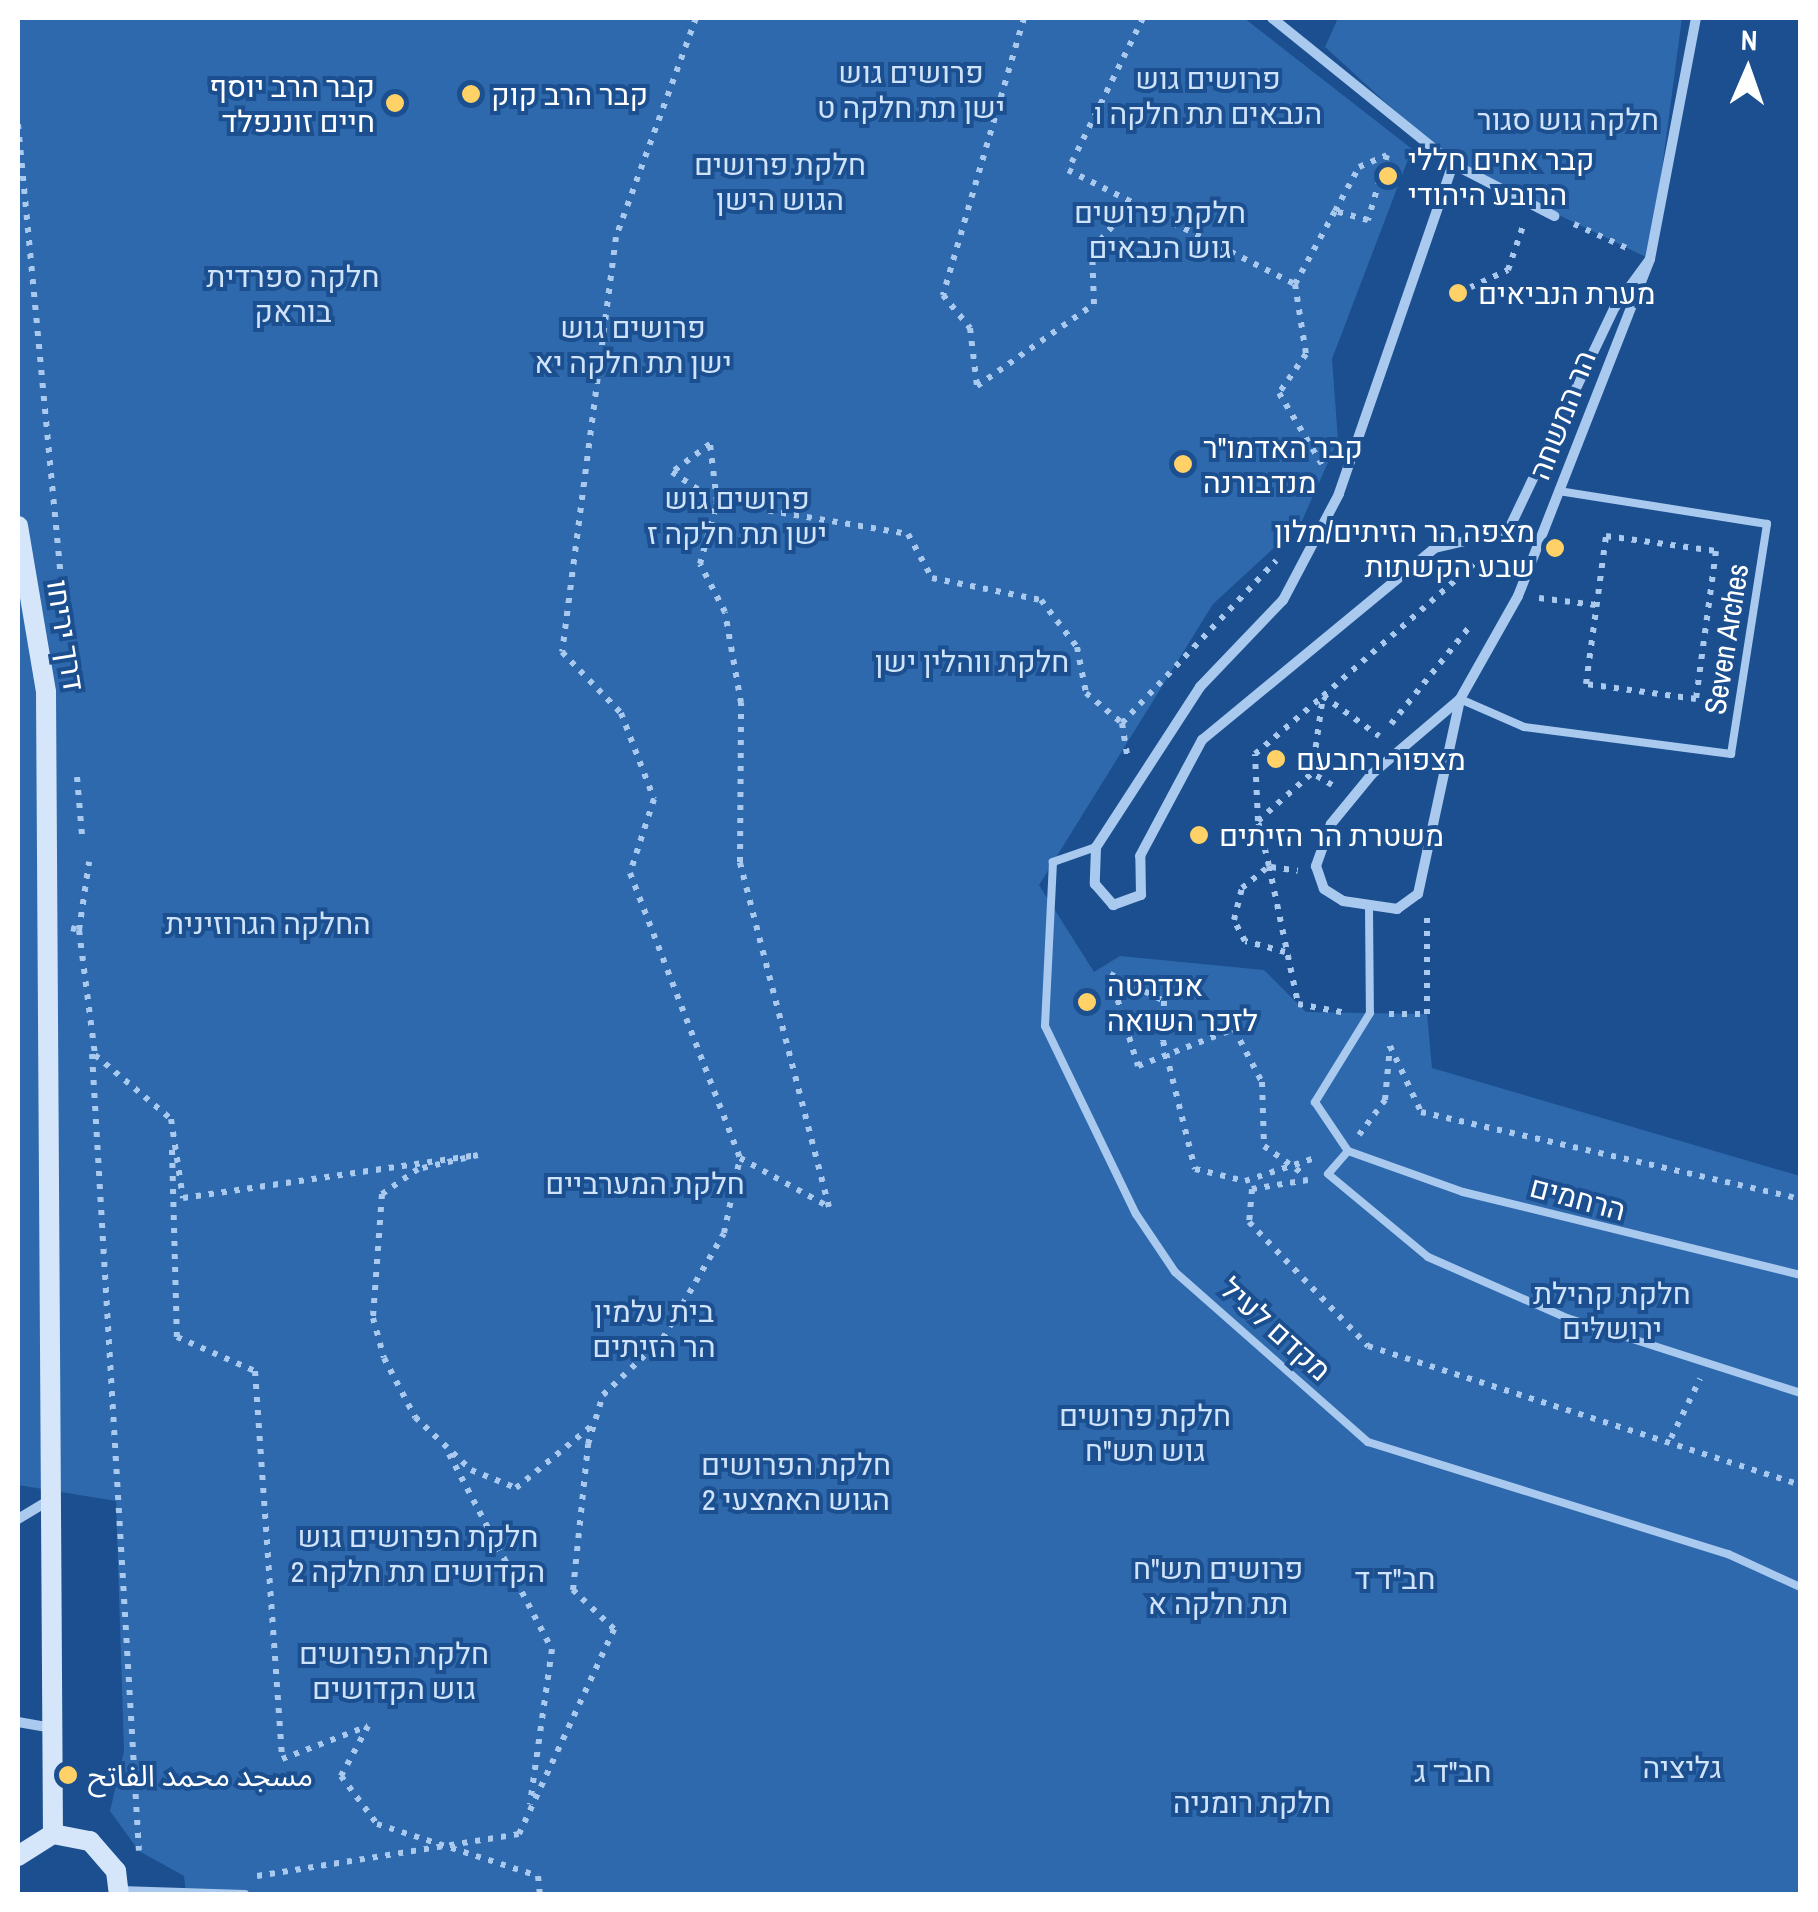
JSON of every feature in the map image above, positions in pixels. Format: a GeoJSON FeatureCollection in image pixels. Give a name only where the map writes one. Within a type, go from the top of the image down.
{"type":"FeatureCollection","features":[{"type":"Feature","properties":{"kind":"main road","name":"דרך יריחו"},"geometry":{"type":"LineString","coordinates":[[18,526],[46,692],[52,922],[46,1502],[53,1834]]}},
{"type":"Feature","properties":{"kind":"main road"},"geometry":{"type":"LineString","coordinates":[[18,1856],[53,1834],[98,1848],[120,1892]]}},
{"type":"Feature","properties":{"kind":"street"},"geometry":{"type":"LineString","coordinates":[[1272,18],[1453,164],[1554,216]]}},
{"type":"Feature","properties":{"kind":"street","name":"הר המשחה"},"geometry":{"type":"LineString","coordinates":[[1460,699],[1372,774],[1330,824],[1316,866],[1324,888],[1370,908],[1398,909],[1418,894],[1460,699],[1518,596],[1650,259],[1696,18]]}},
{"type":"Feature","properties":{"kind":"street"},"geometry":{"type":"LineString","coordinates":[[1453,164],[1340,494],[1283,600],[1200,687],[1096,847],[1095,884],[1113,904],[1141,895],[1140,856],[1202,740],[1435,548],[1508,530],[1615,307],[1650,259]]}},
{"type":"Feature","properties":{"kind":"street"},"geometry":{"type":"LineString","coordinates":[[18,1518],[46,1502]]}},
{"type":"Feature","properties":{"kind":"street"},"geometry":{"type":"LineString","coordinates":[[18,1722],[50,1728]]}},
{"type":"Feature","properties":{"kind":"lane","name":"Seven Arches"},"geometry":{"type":"LineString","coordinates":[[1460,699],[1524,726],[1730,754],[1767,524],[1558,491]]}},
{"type":"Feature","properties":{"kind":"lane","name":"מקדם לעיל"},"geometry":{"type":"LineString","coordinates":[[1096,847],[1052,862],[1045,1026],[1136,1214],[1175,1272],[1368,1442],[1728,1554],[1800,1588]]}},
{"type":"Feature","properties":{"kind":"lane"},"geometry":{"type":"LineString","coordinates":[[1370,908],[1370,1013],[1315,1102],[1348,1150],[1328,1174],[1428,1257],[1568,1318],[1710,1361],[1800,1394]]}},
{"type":"Feature","properties":{"kind":"lane","name":"הרחמים"},"geometry":{"type":"LineString","coordinates":[[1348,1150],[1463,1192],[1800,1275]]}},
{"type":"Feature","properties":{"kind":"lane"},"geometry":{"type":"LineString","coordinates":[[120,1892],[245,1894]]}},
{"type":"Feature","properties":{"kind":"path"},"geometry":{"type":"LineString","coordinates":[[241,1879],[519,1834],[614,1629],[573,1590],[594,1424],[603,1395],[663,1338],[724,1233],[740,1158],[630,873],[654,800],[621,713],[562,652],[616,236],[696,18]]}},
{"type":"Feature","properties":{"kind":"path"},"geometry":{"type":"LineString","coordinates":[[1024,18],[943,295],[970,328],[977,386],[1094,304],[1092,250],[1132,203]]}},
{"type":"Feature","properties":{"kind":"path"},"geometry":{"type":"LineString","coordinates":[[1143,18],[1068,170],[1295,284]]}},
{"type":"Feature","properties":{"kind":"path"},"geometry":{"type":"LineString","coordinates":[[18,124],[65,625]]}},
{"type":"Feature","properties":{"kind":"path"},"geometry":{"type":"LineString","coordinates":[[1334,211],[1368,220],[1387,155],[1358,168],[1334,211],[1295,284],[1306,354],[1279,393],[1340,494]]}},
{"type":"Feature","properties":{"kind":"path"},"geometry":{"type":"LineString","coordinates":[[1458,293],[1508,270],[1531,204]]}},
{"type":"Feature","properties":{"kind":"path"},"geometry":{"type":"LineString","coordinates":[[1554,216],[1650,259]]}},
{"type":"Feature","properties":{"kind":"path"},"geometry":{"type":"LineString","coordinates":[[740,1158],[786,1191],[829,1206],[740,862],[741,703],[726,612],[700,564],[716,502],[710,444],[672,472],[716,502],[908,534],[932,578],[1041,600],[1077,647],[1086,693],[1122,723],[1132,792]]}},
{"type":"Feature","properties":{"kind":"path"},"geometry":{"type":"LineString","coordinates":[[1269,866],[1258,821],[1255,754],[1432,609],[1508,530]]}},
{"type":"Feature","properties":{"kind":"path"},"geometry":{"type":"LineString","coordinates":[[1606,536],[1716,551],[1696,699],[1586,684],[1597,605],[1606,536]]}},
{"type":"Feature","properties":{"kind":"path"},"geometry":{"type":"LineString","coordinates":[[1122,723],[1285,552]]}},
{"type":"Feature","properties":{"kind":"path"},"geometry":{"type":"LineString","coordinates":[[1518,596],[1597,605]]}},
{"type":"Feature","properties":{"kind":"path"},"geometry":{"type":"LineString","coordinates":[[1323,696],[1376,739],[1450,660],[1478,613]]}},
{"type":"Feature","properties":{"kind":"path"},"geometry":{"type":"LineString","coordinates":[[1258,821],[1312,773],[1323,696]]}},
{"type":"Feature","properties":{"kind":"path"},"geometry":{"type":"LineString","coordinates":[[76,759],[82,835]]}},
{"type":"Feature","properties":{"kind":"path"},"geometry":{"type":"LineString","coordinates":[[1312,773],[1330,788],[1340,775]]}},
{"type":"Feature","properties":{"kind":"path"},"geometry":{"type":"LineString","coordinates":[[89,862],[80,930],[96,1055],[171,1119],[183,1198],[478,1155],[418,1170],[382,1194],[372,1318],[415,1417],[472,1470],[516,1488],[594,1424]]}},
{"type":"Feature","properties":{"kind":"path"},"geometry":{"type":"LineString","coordinates":[[1269,866],[1299,872]]}},
{"type":"Feature","properties":{"kind":"path"},"geometry":{"type":"LineString","coordinates":[[1269,866],[1242,888],[1234,920],[1245,941],[1285,952]]}},
{"type":"Feature","properties":{"kind":"path"},"geometry":{"type":"LineString","coordinates":[[52,922],[80,930]]}},
{"type":"Feature","properties":{"kind":"path"},"geometry":{"type":"LineString","coordinates":[[1311,1179],[1289,1164],[1264,1146],[1262,1082],[1234,1030],[1166,1055],[1138,1066],[1110,974],[1164,1001],[1166,1055],[1195,1168],[1244,1181],[1289,1164],[1348,1150],[1385,1100],[1390,1046],[1422,1112],[1800,1198]]}},
{"type":"Feature","properties":{"kind":"path"},"geometry":{"type":"LineString","coordinates":[[89,1002],[138,1851]]}},
{"type":"Feature","properties":{"kind":"path"},"geometry":{"type":"LineString","coordinates":[[171,1119],[178,1337],[255,1371],[282,1759],[368,1726],[341,1776],[378,1824],[538,1876],[540,1894]]}},
{"type":"Feature","properties":{"kind":"path"},"geometry":{"type":"LineString","coordinates":[[1328,1174],[1252,1189],[1249,1222],[1368,1346],[1671,1438],[1800,1485]]}},
{"type":"Feature","properties":{"kind":"path"},"geometry":{"type":"LineString","coordinates":[[1671,1438],[1710,1361]]}},
{"type":"Feature","properties":{"kind":"path"},"geometry":{"type":"LineString","coordinates":[[444,1444],[552,1648],[528,1813]]}},
{"type":"Feature","properties":{"kind":"green space","name":"בית עלמין הר הזיתים"},"geometry":{"type":"Polygon","coordinates":[[[18,18],[1244,18],[1412,149],[1332,359],[1338,440],[1301,523],[1213,604],[1039,885],[1094,972],[1120,956],[1264,970],[1306,1012],[1427,1014],[1432,1068],[1800,1176],[1800,1894],[186,1894],[184,1876],[139,1851],[110,1811],[124,1751],[116,1501],[18,1485],[18,18]]]}},
{"type":"Feature","properties":{"kind":"green space","name":"חלקה גוש סגור"},"geometry":{"type":"Polygon","coordinates":[[[1338,18],[1682,18],[1650,259],[1453,164],[1325,47],[1338,18]]]}},
{"type":"Feature","properties":{"kind":"place","name":"קבר הרב קוק"},"geometry":{"type":"Point","coordinates":[471,94]}},
{"type":"Feature","properties":{"kind":"place","name":"קבר הרב יוסף חיים זוננפלד"},"geometry":{"type":"Point","coordinates":[395,103]}},
{"type":"Feature","properties":{"kind":"place","name":"קבר אחים חללי הרובע היהודי"},"geometry":{"type":"Point","coordinates":[1388,176]}},
{"type":"Feature","properties":{"kind":"place","name":"מערת הנביאים"},"geometry":{"type":"Point","coordinates":[1458,293]}},
{"type":"Feature","properties":{"kind":"place","name":"קבר האדמו\"ר מנדבורנה"},"geometry":{"type":"Point","coordinates":[1183,464]}},
{"type":"Feature","properties":{"kind":"place","name":"מצפה הר הזיתים/מלון שבע הקשתות"},"geometry":{"type":"Point","coordinates":[1555,548]}},
{"type":"Feature","properties":{"kind":"place","name":"מצפור רחבעם"},"geometry":{"type":"Point","coordinates":[1276,759]}},
{"type":"Feature","properties":{"kind":"place","name":"משטרת הר הזיתים"},"geometry":{"type":"Point","coordinates":[1199,835]}},
{"type":"Feature","properties":{"kind":"place","name":"אנדרטה לזכר השואה"},"geometry":{"type":"Point","coordinates":[1087,1002]}},
{"type":"Feature","properties":{"kind":"place","name":"مسجد محمد الفاتح"},"geometry":{"type":"Point","coordinates":[68,1775]}},
{"type":"Feature","properties":{"kind":"park label","name":"פרושים גוש ישן תת חלקה ט"},"geometry":{"type":"Point","coordinates":[911,89]}},
{"type":"Feature","properties":{"kind":"park label","name":"פרושים גוש הנבאים תת חלקה ו"},"geometry":{"type":"Point","coordinates":[1208,95]}},
{"type":"Feature","properties":{"kind":"park label","name":"חלקת פרושים הגוש הישן"},"geometry":{"type":"Point","coordinates":[780,181]}},
{"type":"Feature","properties":{"kind":"park label","name":"חלקת פרושים גוש הנבאים"},"geometry":{"type":"Point","coordinates":[1160,229]}},
{"type":"Feature","properties":{"kind":"park label","name":"חלקה ספרדית בוראק"},"geometry":{"type":"Point","coordinates":[293,293]}},
{"type":"Feature","properties":{"kind":"park label","name":"פרושים גוש ישן תת חלקה יא"},"geometry":{"type":"Point","coordinates":[633,344]}},
{"type":"Feature","properties":{"kind":"park label","name":"פרושים גוש ישן תת חלקה ז"},"geometry":{"type":"Point","coordinates":[737,515]}},
{"type":"Feature","properties":{"kind":"park label","name":"חלקת ווהלין ישן"},"geometry":{"type":"Point","coordinates":[972,661]}},
{"type":"Feature","properties":{"kind":"park label","name":"החלקה הגרוזינית"},"geometry":{"type":"Point","coordinates":[268,923]}},
{"type":"Feature","properties":{"kind":"park label","name":"חלקת המערביים"},"geometry":{"type":"Point","coordinates":[645,1183]}},
{"type":"Feature","properties":{"kind":"park label","name":"חלקת קהילת ירושלים"},"geometry":{"type":"Point","coordinates":[1612,1310]}},
{"type":"Feature","properties":{"kind":"park label","name":"חלקת פרושים גוש תש\"ח"},"geometry":{"type":"Point","coordinates":[1145,1432]}},
{"type":"Feature","properties":{"kind":"park label","name":"חלקת הפרושים הגוש האמצעי 2"},"geometry":{"type":"Point","coordinates":[796,1481]}},
{"type":"Feature","properties":{"kind":"park label","name":"חלקת הפרושים גוש הקדושים תת חלקה 2"},"geometry":{"type":"Point","coordinates":[418,1553]}},
{"type":"Feature","properties":{"kind":"park label","name":"חב\"ד ד"},"geometry":{"type":"Point","coordinates":[1395,1578]}},
{"type":"Feature","properties":{"kind":"park label","name":"פרושים תש\"ח תת חלקה א"},"geometry":{"type":"Point","coordinates":[1218,1585]}},
{"type":"Feature","properties":{"kind":"park label","name":"חלקת הפרושים גוש הקדושים"},"geometry":{"type":"Point","coordinates":[394,1670]}},
{"type":"Feature","properties":{"kind":"park label","name":"גליציה"},"geometry":{"type":"Point","coordinates":[1682,1767]}},
{"type":"Feature","properties":{"kind":"park label","name":"חב\"ד ג"},"geometry":{"type":"Point","coordinates":[1453,1771]}},
{"type":"Feature","properties":{"kind":"park label","name":"חלקת רומניה"},"geometry":{"type":"Point","coordinates":[1252,1802]}}]}
